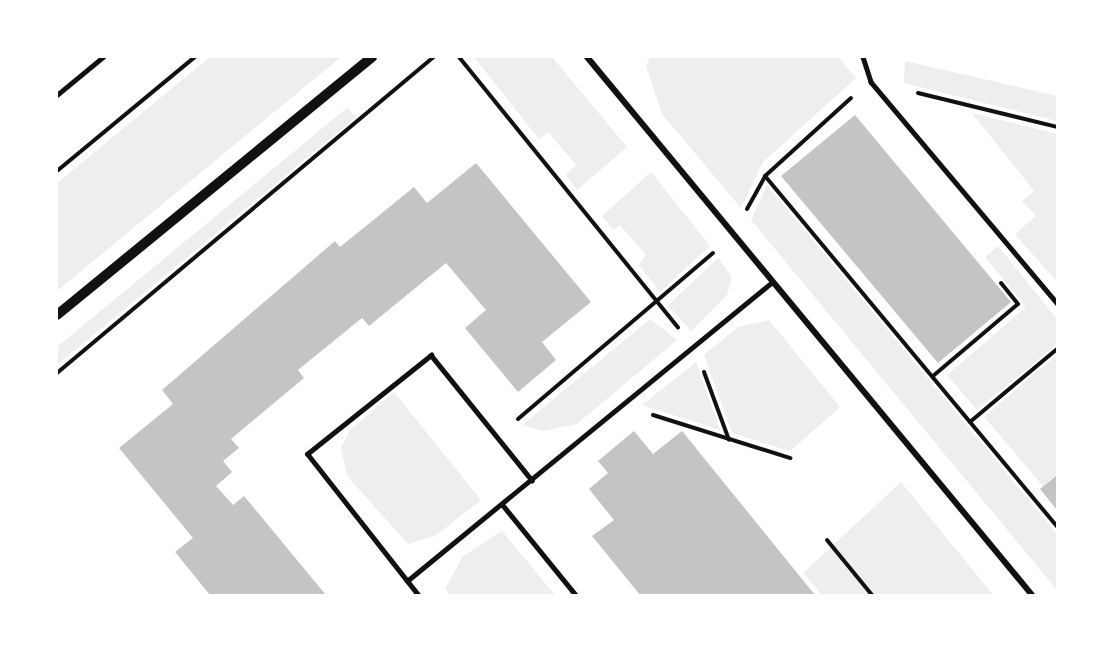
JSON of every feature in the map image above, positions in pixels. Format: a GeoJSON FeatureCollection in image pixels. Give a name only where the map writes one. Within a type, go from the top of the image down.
{"type":"FeatureCollection","features":[{"type":"Feature","properties":{"kind":"street"},"geometry":{"type":"LineString","coordinates":[[57,315],[372,57]]}},
{"type":"Feature","properties":{"kind":"street"},"geometry":{"type":"LineString","coordinates":[[587,57],[1032,595]]}},
{"type":"Feature","properties":{"kind":"lane"},"geometry":{"type":"LineString","coordinates":[[57,95],[103,57]]}},
{"type":"Feature","properties":{"kind":"lane"},"geometry":{"type":"LineString","coordinates":[[863,57],[871,82],[1057,303]]}},
{"type":"Feature","properties":{"kind":"lane"},"geometry":{"type":"LineString","coordinates":[[407,581],[695,348],[772,282]]}},
{"type":"Feature","properties":{"kind":"lane"},"geometry":{"type":"LineString","coordinates":[[418,595],[307,454],[431,355],[532,480]]}},
{"type":"Feature","properties":{"kind":"lane"},"geometry":{"type":"LineString","coordinates":[[502,504],[576,595]]}},
{"type":"Feature","properties":{"kind":"path"},"geometry":{"type":"LineString","coordinates":[[57,171],[195,57]]}},
{"type":"Feature","properties":{"kind":"path"},"geometry":{"type":"LineString","coordinates":[[57,373],[434,57]]}},
{"type":"Feature","properties":{"kind":"path"},"geometry":{"type":"LineString","coordinates":[[459,57],[695,348],[729,440]]}},
{"type":"Feature","properties":{"kind":"path"},"geometry":{"type":"LineString","coordinates":[[497,437],[658,303],[733,235],[765,176],[871,82],[1057,127]]}},
{"type":"Feature","properties":{"kind":"path"},"geometry":{"type":"LineString","coordinates":[[852,97],[860,106]]}},
{"type":"Feature","properties":{"kind":"path"},"geometry":{"type":"LineString","coordinates":[[765,176],[1057,526]]}},
{"type":"Feature","properties":{"kind":"path"},"geometry":{"type":"LineString","coordinates":[[933,376],[1018,304],[998,279]]}},
{"type":"Feature","properties":{"kind":"path"},"geometry":{"type":"LineString","coordinates":[[970,422],[1057,349]]}},
{"type":"Feature","properties":{"kind":"path"},"geometry":{"type":"LineString","coordinates":[[624,406],[790,458]]}},
{"type":"Feature","properties":{"kind":"path"},"geometry":{"type":"LineString","coordinates":[[827,540],[872,595]]}},
{"type":"Feature","properties":{"kind":"shaded area"},"geometry":{"type":"Polygon","coordinates":[[[210,57],[341,57],[57,291],[57,183],[210,57]]]}},
{"type":"Feature","properties":{"kind":"shaded area"},"geometry":{"type":"Polygon","coordinates":[[[474,57],[552,57],[627,147],[577,190],[566,175],[576,165],[548,132],[539,139],[474,57]]]}},
{"type":"Feature","properties":{"kind":"shaded area"},"geometry":{"type":"Polygon","coordinates":[[[650,57],[838,57],[856,78],[763,162],[741,208],[662,114],[646,66],[650,57]]]}},
{"type":"Feature","properties":{"kind":"shaded area"},"geometry":{"type":"Polygon","coordinates":[[[905,61],[1057,96],[1057,121],[904,83],[905,61]]]}},
{"type":"Feature","properties":{"kind":"shaded area"},"geometry":{"type":"Polygon","coordinates":[[[348,107],[355,118],[57,365],[57,347],[348,107]]]}},
{"type":"Feature","properties":{"kind":"shaded area"},"geometry":{"type":"Polygon","coordinates":[[[972,113],[1057,134],[1057,282],[1015,234],[1036,216],[1022,201],[1034,191],[972,113]]]}},
{"type":"Feature","properties":{"kind":"shaded area"},"geometry":{"type":"Polygon","coordinates":[[[651,172],[710,246],[660,292],[639,265],[646,255],[620,225],[613,230],[602,216],[651,172]]]}},
{"type":"Feature","properties":{"kind":"shaded area"},"geometry":{"type":"Polygon","coordinates":[[[767,185],[1057,534],[1057,590],[751,220],[767,185]]]}},
{"type":"Feature","properties":{"kind":"shaded area"},"geometry":{"type":"Polygon","coordinates":[[[998,246],[1057,319],[1057,344],[977,410],[947,375],[1026,307],[985,257],[998,246]]]}},
{"type":"Feature","properties":{"kind":"shaded area"},"geometry":{"type":"Polygon","coordinates":[[[718,258],[732,277],[727,295],[691,331],[668,305],[718,258]]]}},
{"type":"Feature","properties":{"kind":"shaded area"},"geometry":{"type":"Polygon","coordinates":[[[650,319],[677,340],[577,424],[543,431],[522,425],[650,319]]]}},
{"type":"Feature","properties":{"kind":"shaded area"},"geometry":{"type":"Polygon","coordinates":[[[769,320],[840,407],[790,451],[732,433],[704,355],[738,327],[769,320]]]}},
{"type":"Feature","properties":{"kind":"shaded area"},"geometry":{"type":"Polygon","coordinates":[[[1057,355],[1057,474],[1043,486],[984,417],[1057,355]]]}},
{"type":"Feature","properties":{"kind":"shaded area"},"geometry":{"type":"Polygon","coordinates":[[[696,362],[720,430],[642,405],[696,362]]]}},
{"type":"Feature","properties":{"kind":"shaded area"},"geometry":{"type":"Polygon","coordinates":[[[394,392],[481,500],[435,536],[408,544],[347,476],[341,448],[350,430],[394,392]]]}},
{"type":"Feature","properties":{"kind":"shaded area"},"geometry":{"type":"Polygon","coordinates":[[[901,482],[993,595],[822,595],[803,573],[901,482]]]}},
{"type":"Feature","properties":{"kind":"shaded area"},"geometry":{"type":"Polygon","coordinates":[[[502,531],[555,595],[450,595],[445,589],[463,556],[502,531]]]}},
{"type":"Feature","properties":{"kind":"building"},"geometry":{"type":"Polygon","coordinates":[[[855,115],[1011,302],[938,363],[781,176],[855,115]]]}},
{"type":"Feature","properties":{"kind":"building"},"geometry":{"type":"Polygon","coordinates":[[[476,163],[591,302],[542,342],[556,360],[518,392],[465,328],[486,310],[446,263],[369,326],[362,318],[298,370],[304,378],[231,439],[239,448],[223,461],[232,472],[216,486],[233,505],[244,496],[326,595],[210,595],[175,552],[193,538],[119,448],[173,404],[162,390],[335,241],[340,247],[414,187],[427,203],[476,163]]]}},
{"type":"Feature","properties":{"kind":"building"},"geometry":{"type":"Polygon","coordinates":[[[634,431],[653,454],[682,431],[815,595],[640,595],[592,536],[614,520],[589,489],[608,473],[598,461],[634,431]]]}},
{"type":"Feature","properties":{"kind":"building"},"geometry":{"type":"Polygon","coordinates":[[[1057,475],[1057,510],[1040,489],[1057,475]]]}}]}
